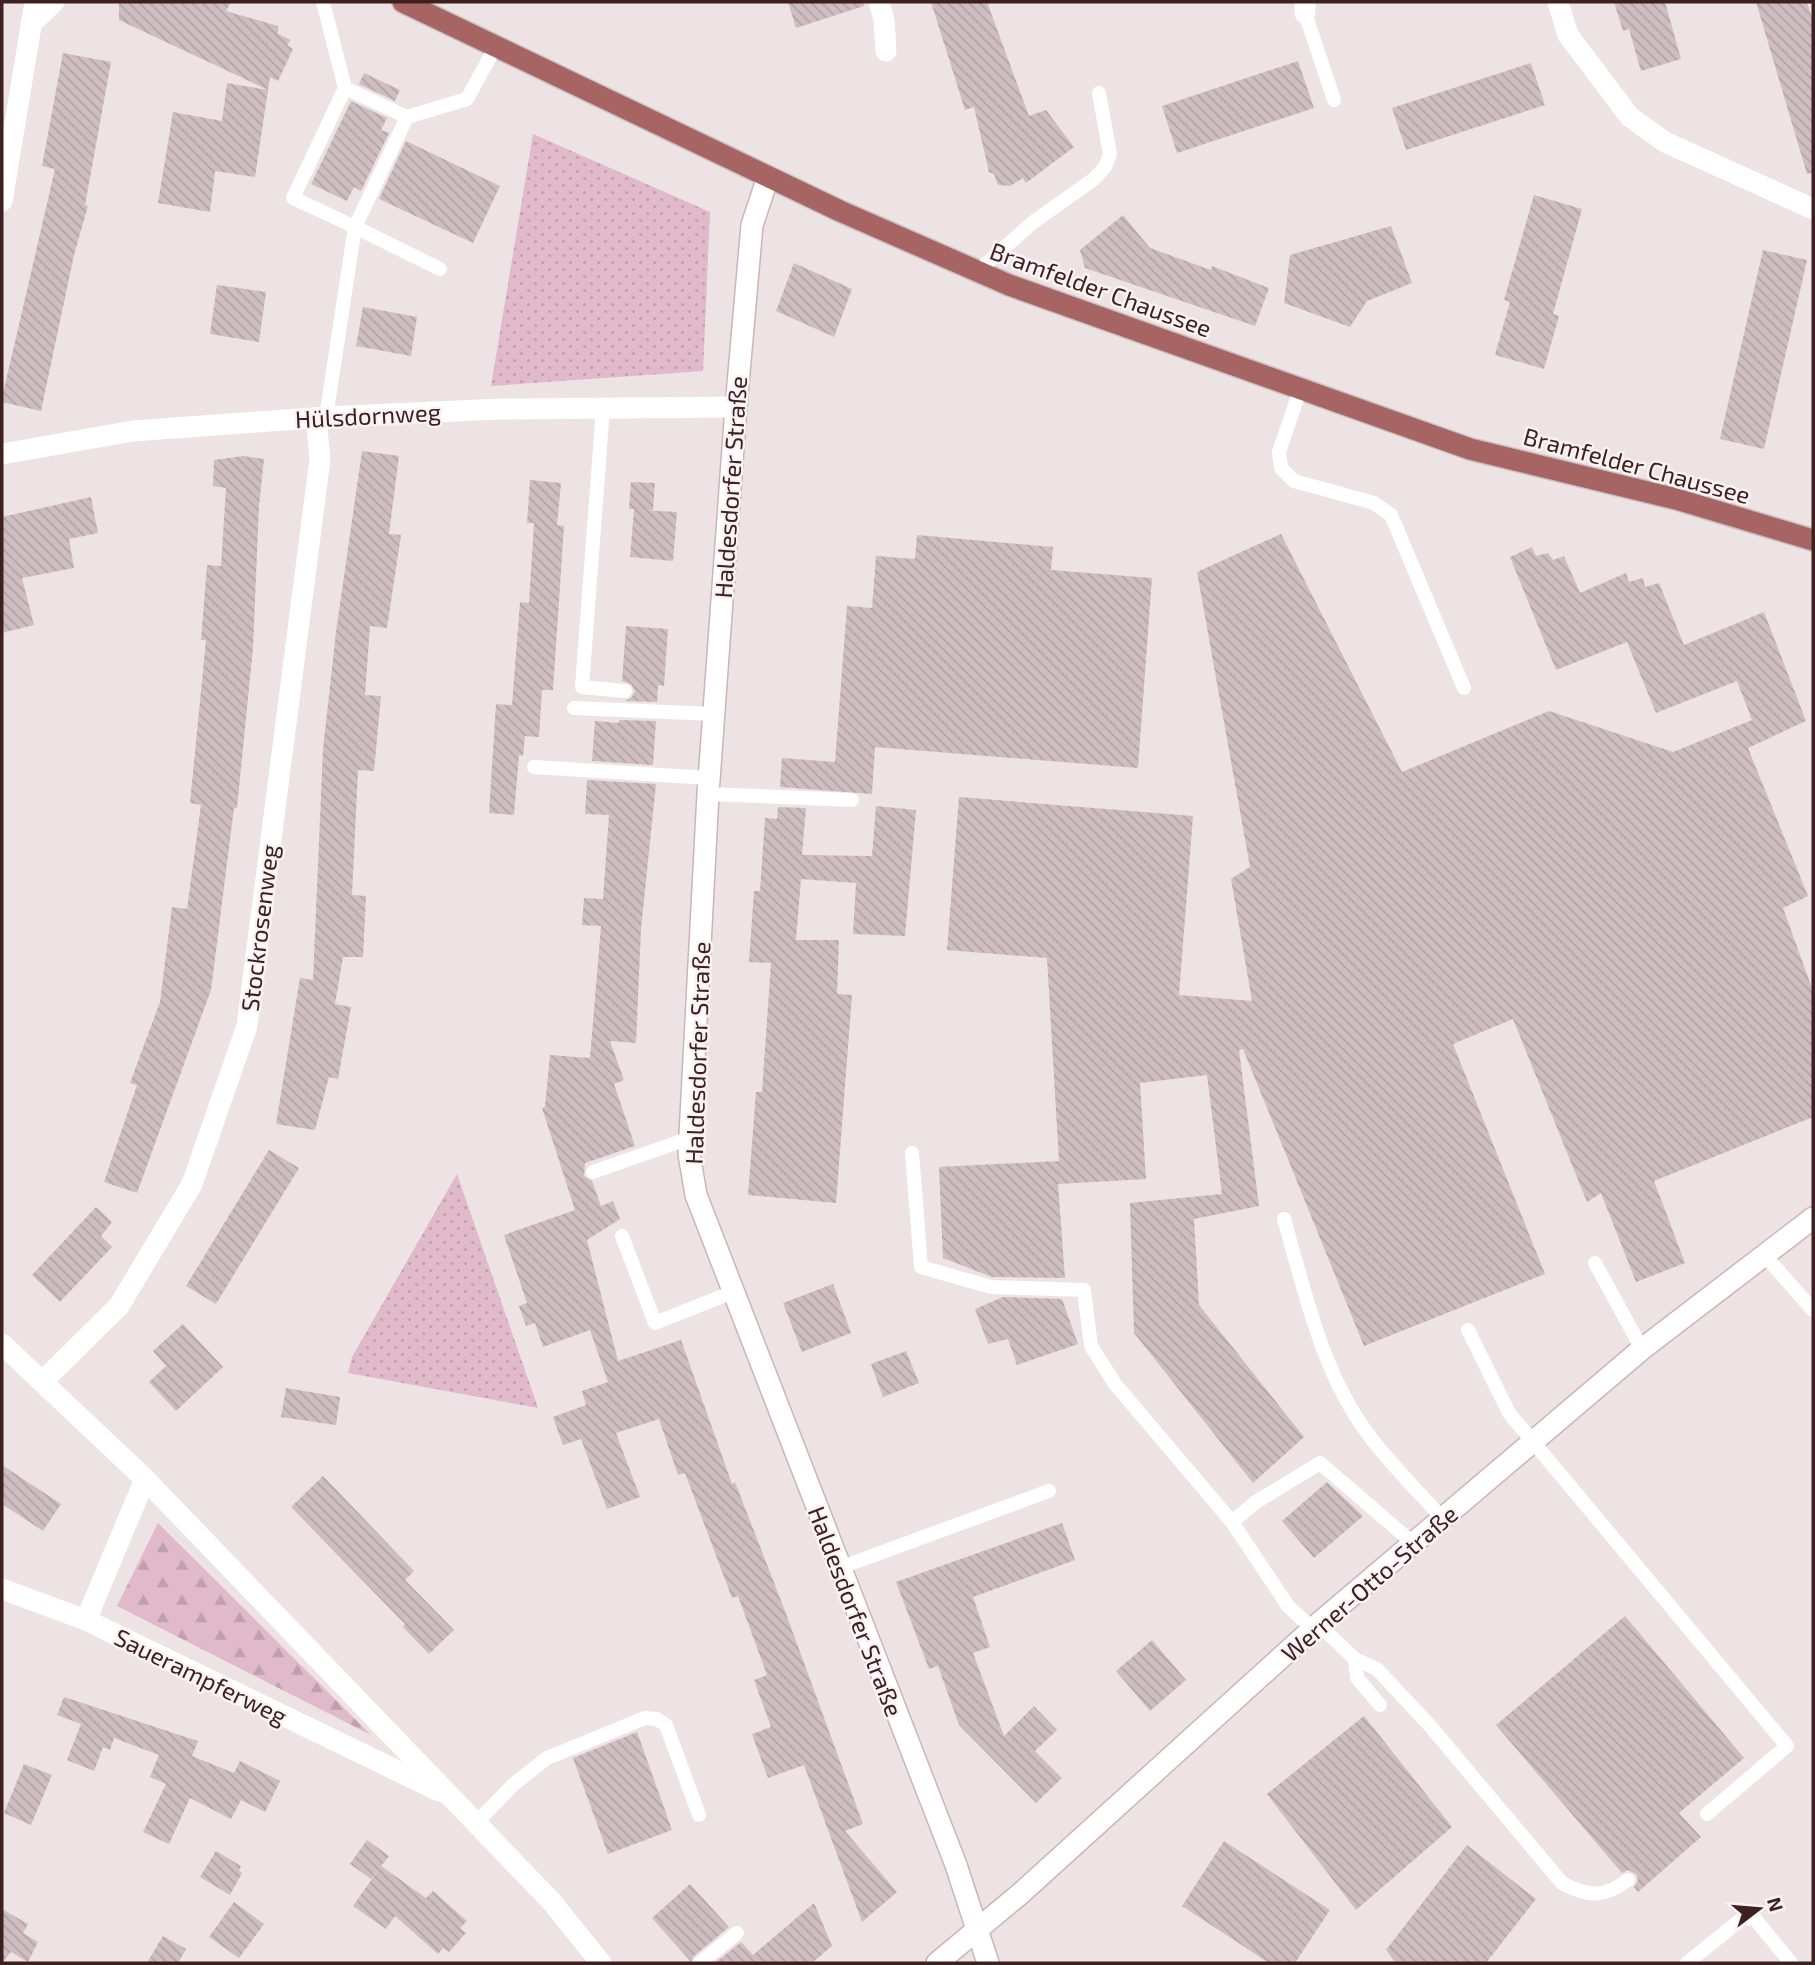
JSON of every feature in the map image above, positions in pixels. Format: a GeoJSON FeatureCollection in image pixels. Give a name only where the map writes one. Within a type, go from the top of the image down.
{"type":"FeatureCollection","features":[{"type":"Feature","properties":{"kind":"main road","name":"Bramfelder Chaussee"},"geometry":{"type":"LineString","coordinates":[[403,2],[768,177],[977,272],[1470,449],[1676,499],[1813,540]]}},
{"type":"Feature","properties":{"kind":"street"},"geometry":{"type":"LineString","coordinates":[[2,201],[8,122],[36,2]]}},
{"type":"Feature","properties":{"kind":"street"},"geometry":{"type":"LineString","coordinates":[[31,24],[54,2]]}},
{"type":"Feature","properties":{"kind":"street"},"geometry":{"type":"LineString","coordinates":[[878,2],[884,20],[886,51]]}},
{"type":"Feature","properties":{"kind":"street"},"geometry":{"type":"LineString","coordinates":[[1558,2],[1568,35],[1630,117],[1665,142],[1813,209]]}},
{"type":"Feature","properties":{"kind":"street","name":"Haldesdorfer Straße"},"geometry":{"type":"LineString","coordinates":[[768,177],[752,225],[736,407],[708,786],[689,1154],[696,1195],[979,1929],[988,1963]]}},
{"type":"Feature","properties":{"kind":"street","name":"Hülsdornweg"},"geometry":{"type":"LineString","coordinates":[[2,454],[133,431],[321,417],[499,408],[736,407]]}},
{"type":"Feature","properties":{"kind":"street","name":"Stockrosenweg"},"geometry":{"type":"LineString","coordinates":[[43,1381],[119,1306],[191,1184],[247,1026],[320,459],[321,417]]}},
{"type":"Feature","properties":{"kind":"street","name":"Werner-Otto-Straße"},"geometry":{"type":"LineString","coordinates":[[937,1963],[979,1929],[1315,1627],[1642,1349],[1766,1257],[1813,1218]]}},
{"type":"Feature","properties":{"kind":"street","name":"Sauerampferweg"},"geometry":{"type":"LineString","coordinates":[[2,1344],[145,1479],[477,1822],[551,1901],[601,1963]]}},
{"type":"Feature","properties":{"kind":"street","name":"Sauerampferweg"},"geometry":{"type":"LineString","coordinates":[[145,1479],[86,1620],[453,1798]]}},
{"type":"Feature","properties":{"kind":"street"},"geometry":{"type":"LineString","coordinates":[[2,1588],[86,1620]]}},
{"type":"Feature","properties":{"kind":"lane"},"geometry":{"type":"LineString","coordinates":[[323,2],[345,88],[293,198],[440,269]]}},
{"type":"Feature","properties":{"kind":"lane"},"geometry":{"type":"LineString","coordinates":[[1305,8],[1334,100]]}},
{"type":"Feature","properties":{"kind":"lane"},"geometry":{"type":"LineString","coordinates":[[345,88],[407,117],[467,99],[496,46]]}},
{"type":"Feature","properties":{"kind":"lane"},"geometry":{"type":"LineString","coordinates":[[977,272],[1032,223],[1105,167],[1110,154],[1099,93]]}},
{"type":"Feature","properties":{"kind":"lane"},"geometry":{"type":"LineString","coordinates":[[321,417],[355,227],[407,117]]}},
{"type":"Feature","properties":{"kind":"lane"},"geometry":{"type":"LineString","coordinates":[[1300,390],[1279,452],[1282,468],[1294,481],[1374,503],[1391,515],[1464,688]]}},
{"type":"Feature","properties":{"kind":"lane"},"geometry":{"type":"LineString","coordinates":[[603,408],[582,687],[625,691]]}},
{"type":"Feature","properties":{"kind":"lane"},"geometry":{"type":"LineString","coordinates":[[574,708],[714,714]]}},
{"type":"Feature","properties":{"kind":"lane"},"geometry":{"type":"LineString","coordinates":[[534,767],[852,800]]}},
{"type":"Feature","properties":{"kind":"lane"},"geometry":{"type":"LineString","coordinates":[[593,1172],[690,1138]]}},
{"type":"Feature","properties":{"kind":"lane"},"geometry":{"type":"LineString","coordinates":[[912,1153],[922,1267],[990,1287],[1084,1290],[1091,1346],[1115,1384],[1231,1522],[1288,1606],[1355,1659],[1377,1669],[1431,1727],[1562,1884],[1593,1896],[1613,1892],[1628,1880]]}},
{"type":"Feature","properties":{"kind":"lane"},"geometry":{"type":"LineString","coordinates":[[1284,1219],[1314,1325],[1339,1384],[1367,1434],[1443,1519]]}},
{"type":"Feature","properties":{"kind":"lane"},"geometry":{"type":"LineString","coordinates":[[622,1237],[655,1322],[733,1292]]}},
{"type":"Feature","properties":{"kind":"lane"},"geometry":{"type":"LineString","coordinates":[[1766,1257],[1813,1310]]}},
{"type":"Feature","properties":{"kind":"lane"},"geometry":{"type":"LineString","coordinates":[[1595,1263],[1642,1349]]}},
{"type":"Feature","properties":{"kind":"lane"},"geometry":{"type":"LineString","coordinates":[[1468,1331],[1509,1413],[1787,1746],[1707,1814]]}},
{"type":"Feature","properties":{"kind":"lane"},"geometry":{"type":"LineString","coordinates":[[1231,1522],[1256,1502],[1320,1463],[1413,1544]]}},
{"type":"Feature","properties":{"kind":"lane"},"geometry":{"type":"LineString","coordinates":[[839,1568],[1049,1491]]}},
{"type":"Feature","properties":{"kind":"lane"},"geometry":{"type":"LineString","coordinates":[[1355,1659],[1357,1678],[1380,1704]]}},
{"type":"Feature","properties":{"kind":"lane"},"geometry":{"type":"LineString","coordinates":[[477,1822],[514,1784],[547,1758],[645,1718],[657,1719],[666,1725],[699,1815]]}},
{"type":"Feature","properties":{"kind":"lane"},"geometry":{"type":"LineString","coordinates":[[1687,1963],[1743,1918],[1755,1919],[1791,1963]]}},
{"type":"Feature","properties":{"kind":"lane"},"geometry":{"type":"LineString","coordinates":[[700,1963],[737,1933]]}},
{"type":"Feature","properties":{"kind":"green space"},"geometry":{"type":"Polygon","coordinates":[[[533,134],[710,212],[703,371],[491,386],[533,134]]]}},
{"type":"Feature","properties":{"kind":"green space"},"geometry":{"type":"Polygon","coordinates":[[[457,1174],[538,1408],[348,1373],[352,1357],[457,1174]]]}},
{"type":"Feature","properties":{"kind":"green space"},"geometry":{"type":"Polygon","coordinates":[[[158,1523],[371,1735],[117,1606],[158,1523]]]}},
{"type":"Feature","properties":{"kind":"building"},"geometry":{"type":"Polygon","coordinates":[[[119,2],[231,2],[226,11],[278,26],[278,34],[291,40],[287,45],[293,49],[278,81],[270,77],[268,90],[119,20],[119,2]]]}},
{"type":"Feature","properties":{"kind":"building"},"geometry":{"type":"Polygon","coordinates":[[[788,2],[863,2],[864,6],[796,28],[788,2]]]}},
{"type":"Feature","properties":{"kind":"building"},"geometry":{"type":"Polygon","coordinates":[[[931,2],[987,2],[1029,116],[1046,110],[1074,147],[1026,183],[1023,178],[1010,186],[998,185],[994,174],[989,172],[974,107],[965,110],[931,2]]]}},
{"type":"Feature","properties":{"kind":"building"},"geometry":{"type":"Polygon","coordinates":[[[1614,2],[1665,2],[1681,59],[1641,71],[1629,29],[1623,31],[1614,2]]]}},
{"type":"Feature","properties":{"kind":"building"},"geometry":{"type":"Polygon","coordinates":[[[1756,2],[1807,2],[1813,22],[1813,173],[1807,174],[1756,2]]]}},
{"type":"Feature","properties":{"kind":"building"},"geometry":{"type":"Polygon","coordinates":[[[63,53],[111,62],[85,205],[88,206],[74,255],[41,411],[2,402],[2,398],[55,169],[42,166],[63,53]]]}},
{"type":"Feature","properties":{"kind":"building"},"geometry":{"type":"Polygon","coordinates":[[[1298,61],[1314,108],[1177,153],[1162,106],[1298,61]]]}},
{"type":"Feature","properties":{"kind":"building"},"geometry":{"type":"Polygon","coordinates":[[[1531,63],[1545,105],[1406,150],[1392,108],[1531,63]]]}},
{"type":"Feature","properties":{"kind":"building"},"geometry":{"type":"Polygon","coordinates":[[[364,73],[400,90],[395,101],[359,84],[364,73]]]}},
{"type":"Feature","properties":{"kind":"building"},"geometry":{"type":"Polygon","coordinates":[[[227,83],[268,90],[255,177],[215,171],[210,212],[158,203],[173,112],[222,121],[227,83]]]}},
{"type":"Feature","properties":{"kind":"building"},"geometry":{"type":"Polygon","coordinates":[[[351,101],[387,118],[381,130],[389,133],[361,191],[354,187],[347,201],[311,184],[351,101]]]}},
{"type":"Feature","properties":{"kind":"building"},"geometry":{"type":"Polygon","coordinates":[[[406,141],[500,186],[473,243],[379,199],[406,141]]]}},
{"type":"Feature","properties":{"kind":"building"},"geometry":{"type":"Polygon","coordinates":[[[1534,195],[1582,209],[1553,314],[1559,316],[1544,369],[1495,355],[1510,302],[1504,300],[1534,195]]]}},
{"type":"Feature","properties":{"kind":"building"},"geometry":{"type":"Polygon","coordinates":[[[1123,215],[1150,248],[1211,270],[1212,266],[1269,288],[1255,326],[1085,268],[1080,250],[1123,215]]]}},
{"type":"Feature","properties":{"kind":"building"},"geometry":{"type":"Polygon","coordinates":[[[1391,226],[1412,283],[1367,301],[1350,327],[1284,303],[1290,255],[1391,226]]]}},
{"type":"Feature","properties":{"kind":"building"},"geometry":{"type":"Polygon","coordinates":[[[1763,250],[1807,260],[1764,449],[1720,439],[1763,250]]]}},
{"type":"Feature","properties":{"kind":"building"},"geometry":{"type":"Polygon","coordinates":[[[794,263],[852,289],[834,337],[776,311],[794,263]]]}},
{"type":"Feature","properties":{"kind":"building"},"geometry":{"type":"Polygon","coordinates":[[[217,285],[266,292],[259,342],[210,334],[217,285]]]}},
{"type":"Feature","properties":{"kind":"building"},"geometry":{"type":"Polygon","coordinates":[[[363,307],[417,317],[411,356],[356,346],[363,307]]]}},
{"type":"Feature","properties":{"kind":"building"},"geometry":{"type":"Polygon","coordinates":[[[362,451],[399,456],[389,534],[401,535],[387,628],[370,626],[365,695],[381,696],[374,771],[358,770],[352,895],[366,896],[363,957],[343,957],[335,1004],[351,1007],[338,1079],[329,1077],[315,1130],[276,1124],[300,978],[313,980],[323,749],[336,632],[362,451]]]}},
{"type":"Feature","properties":{"kind":"building"},"geometry":{"type":"Polygon","coordinates":[[[243,456],[264,459],[259,506],[253,648],[237,808],[234,808],[211,990],[137,1193],[104,1182],[137,1085],[130,1083],[160,1002],[172,907],[187,909],[201,805],[190,803],[206,640],[201,640],[207,565],[221,566],[226,488],[213,486],[214,460],[243,456]]]}},
{"type":"Feature","properties":{"kind":"building"},"geometry":{"type":"Polygon","coordinates":[[[530,480],[561,483],[557,525],[564,526],[553,690],[542,690],[539,737],[525,736],[523,756],[519,755],[514,815],[489,813],[496,704],[512,705],[520,602],[529,603],[534,523],[527,523],[530,480]]]}},
{"type":"Feature","properties":{"kind":"building"},"geometry":{"type":"Polygon","coordinates":[[[631,482],[655,483],[653,510],[642,510],[677,512],[673,561],[630,557],[634,509],[629,509],[631,482]]]}},
{"type":"Feature","properties":{"kind":"building"},"geometry":{"type":"Polygon","coordinates":[[[91,497],[98,533],[69,539],[74,568],[22,578],[34,625],[2,633],[2,517],[91,497]]]}},
{"type":"Feature","properties":{"kind":"building"},"geometry":{"type":"Polygon","coordinates":[[[1281,534],[1402,772],[1549,711],[1673,752],[1752,720],[1737,681],[1656,713],[1627,642],[1556,670],[1510,557],[1532,547],[1536,556],[1548,553],[1553,560],[1564,556],[1580,593],[1626,573],[1629,582],[1643,578],[1645,587],[1659,583],[1684,645],[1764,612],[1806,721],[1748,748],[1808,896],[1783,908],[1813,991],[1813,1117],[1654,1181],[1685,1263],[1636,1282],[1601,1193],[1587,1202],[1513,1019],[1453,1044],[1545,1274],[1364,1346],[1243,1049],[1239,1050],[1259,1206],[1194,1219],[1199,1305],[1304,1437],[1253,1483],[1134,1333],[1130,1203],[1222,1194],[1207,1075],[1140,1083],[1146,1179],[1058,1184],[1065,1278],[992,1277],[943,1258],[939,1167],[1059,1161],[1047,958],[947,950],[959,797],[1193,816],[1179,995],[1252,1001],[1231,879],[1250,867],[1197,572],[1281,534]]]}},
{"type":"Feature","properties":{"kind":"building"},"geometry":{"type":"Polygon","coordinates":[[[917,535],[1053,547],[1051,570],[1152,578],[1138,768],[875,747],[872,794],[780,787],[782,758],[835,762],[847,606],[872,608],[876,556],[915,559],[917,535]]]}},
{"type":"Feature","properties":{"kind":"building"},"geometry":{"type":"Polygon","coordinates":[[[626,626],[668,629],[664,686],[658,685],[657,702],[625,701],[632,697],[635,691],[631,684],[622,681],[626,626]]]}},
{"type":"Feature","properties":{"kind":"building"},"geometry":{"type":"Polygon","coordinates":[[[619,720],[656,721],[653,765],[592,761],[595,721],[619,723],[619,720]]]}},
{"type":"Feature","properties":{"kind":"building"},"geometry":{"type":"Polygon","coordinates":[[[587,780],[656,784],[641,929],[636,1043],[610,1041],[624,1080],[614,1084],[635,1146],[585,1163],[584,1176],[592,1181],[601,1206],[613,1201],[620,1219],[587,1240],[618,1361],[681,1340],[732,1484],[735,1482],[785,1611],[863,1824],[845,1831],[897,1892],[862,1922],[804,1765],[768,1778],[752,1734],[771,1727],[754,1680],[767,1675],[738,1596],[732,1598],[685,1473],[678,1475],[659,1419],[616,1433],[640,1497],[607,1509],[581,1439],[563,1445],[553,1417],[586,1405],[582,1391],[608,1382],[590,1330],[543,1347],[535,1323],[526,1326],[519,1306],[527,1303],[504,1235],[575,1210],[542,1108],[545,1107],[550,1055],[590,1058],[601,926],[582,925],[584,898],[603,899],[609,815],[585,814],[587,780]]]}},
{"type":"Feature","properties":{"kind":"building"},"geometry":{"type":"Polygon","coordinates":[[[876,806],[916,810],[905,936],[853,934],[856,883],[801,879],[796,940],[839,940],[837,994],[852,995],[836,1203],[748,1195],[756,1092],[762,1092],[771,963],[749,962],[754,891],[760,891],[765,818],[777,819],[778,807],[806,808],[802,855],[872,856],[876,806]]]}},
{"type":"Feature","properties":{"kind":"building"},"geometry":{"type":"Polygon","coordinates":[[[269,1150],[299,1168],[216,1304],[186,1286],[269,1150]]]}},
{"type":"Feature","properties":{"kind":"building"},"geometry":{"type":"Polygon","coordinates":[[[96,1207],[112,1222],[101,1236],[112,1247],[60,1302],[32,1275],[96,1207]]]}},
{"type":"Feature","properties":{"kind":"building"},"geometry":{"type":"Polygon","coordinates":[[[833,1284],[851,1333],[802,1352],[783,1303],[833,1284]]]}},
{"type":"Feature","properties":{"kind":"building"},"geometry":{"type":"Polygon","coordinates":[[[1003,1297],[1062,1299],[1078,1344],[1017,1365],[1008,1339],[988,1344],[975,1309],[1003,1297]]]}},
{"type":"Feature","properties":{"kind":"building"},"geometry":{"type":"Polygon","coordinates":[[[183,1324],[223,1367],[176,1411],[149,1382],[166,1366],[153,1351],[183,1324]]]}},
{"type":"Feature","properties":{"kind":"building"},"geometry":{"type":"Polygon","coordinates":[[[906,1351],[919,1383],[883,1397],[871,1364],[906,1351]]]}},
{"type":"Feature","properties":{"kind":"building"},"geometry":{"type":"Polygon","coordinates":[[[286,1388],[340,1397],[336,1425],[281,1417],[286,1388]]]}},
{"type":"Feature","properties":{"kind":"building"},"geometry":{"type":"Polygon","coordinates":[[[2,1465],[61,1504],[43,1531],[2,1504],[2,1465]]]}},
{"type":"Feature","properties":{"kind":"building"},"geometry":{"type":"Polygon","coordinates":[[[323,1476],[414,1571],[405,1580],[454,1630],[429,1654],[403,1627],[405,1624],[291,1507],[323,1476]]]}},
{"type":"Feature","properties":{"kind":"building"},"geometry":{"type":"Polygon","coordinates":[[[1327,1482],[1363,1516],[1314,1558],[1282,1521],[1327,1482]]]}},
{"type":"Feature","properties":{"kind":"building"},"geometry":{"type":"Polygon","coordinates":[[[1062,1523],[1075,1560],[973,1597],[990,1647],[973,1653],[1004,1736],[1034,1706],[1057,1730],[1035,1751],[1062,1778],[1036,1803],[959,1725],[938,1666],[929,1669],[896,1582],[1062,1523]]]}},
{"type":"Feature","properties":{"kind":"building"},"geometry":{"type":"Polygon","coordinates":[[[1625,1616],[1744,1758],[1679,1813],[1701,1837],[1638,1892],[1634,1887],[1638,1880],[1636,1874],[1628,1870],[1622,1873],[1496,1725],[1625,1616]]]}},
{"type":"Feature","properties":{"kind":"building"},"geometry":{"type":"Polygon","coordinates":[[[1152,1640],[1186,1680],[1150,1711],[1116,1671],[1152,1640]]]}},
{"type":"Feature","properties":{"kind":"building"},"geometry":{"type":"Polygon","coordinates":[[[64,1697],[198,1741],[192,1756],[234,1773],[240,1761],[280,1781],[265,1812],[241,1800],[231,1819],[190,1798],[169,1844],[143,1832],[166,1784],[150,1777],[159,1755],[114,1738],[110,1750],[103,1747],[94,1771],[67,1760],[81,1724],[57,1715],[64,1697]]]}},
{"type":"Feature","properties":{"kind":"building"},"geometry":{"type":"Polygon","coordinates":[[[1364,1716],[1452,1827],[1356,1910],[1267,1794],[1364,1716]]]}},
{"type":"Feature","properties":{"kind":"building"},"geometry":{"type":"Polygon","coordinates":[[[637,1732],[672,1830],[608,1854],[573,1758],[637,1732]]]}},
{"type":"Feature","properties":{"kind":"building"},"geometry":{"type":"Polygon","coordinates":[[[24,1764],[52,1775],[31,1825],[4,1813],[24,1764]]]}},
{"type":"Feature","properties":{"kind":"building"},"geometry":{"type":"Polygon","coordinates":[[[367,1840],[389,1856],[371,1879],[350,1864],[367,1840]]]}},
{"type":"Feature","properties":{"kind":"building"},"geometry":{"type":"Polygon","coordinates":[[[1224,1841],[1330,1910],[1295,1963],[1269,1963],[1182,1906],[1224,1841]]]}},
{"type":"Feature","properties":{"kind":"building"},"geometry":{"type":"Polygon","coordinates":[[[1467,1845],[1536,1899],[1486,1963],[1396,1963],[1386,1950],[1467,1845]]]}},
{"type":"Feature","properties":{"kind":"building"},"geometry":{"type":"Polygon","coordinates":[[[216,1851],[241,1866],[239,1871],[242,1873],[230,1895],[200,1877],[216,1851]]]}},
{"type":"Feature","properties":{"kind":"building"},"geometry":{"type":"Polygon","coordinates":[[[381,1866],[426,1898],[433,1891],[467,1921],[460,1928],[466,1933],[449,1952],[443,1948],[438,1954],[395,1916],[386,1929],[353,1906],[381,1866]]]}},
{"type":"Feature","properties":{"kind":"building"},"geometry":{"type":"Polygon","coordinates":[[[690,1884],[729,1927],[694,1956],[691,1962],[652,1918],[690,1884]]]}},
{"type":"Feature","properties":{"kind":"building"},"geometry":{"type":"Polygon","coordinates":[[[234,1902],[264,1924],[239,1958],[209,1937],[234,1902]]]}},
{"type":"Feature","properties":{"kind":"building"},"geometry":{"type":"Polygon","coordinates":[[[814,1903],[832,1946],[812,1963],[715,1963],[741,1942],[753,1955],[814,1903]]]}},
{"type":"Feature","properties":{"kind":"building"},"geometry":{"type":"Polygon","coordinates":[[[2,1909],[28,1924],[23,1933],[38,1942],[28,1962],[11,1952],[2,1963],[2,1909]]]}},
{"type":"Feature","properties":{"kind":"building"},"geometry":{"type":"Polygon","coordinates":[[[163,1936],[186,1949],[178,1963],[147,1963],[163,1936]]]}}]}
